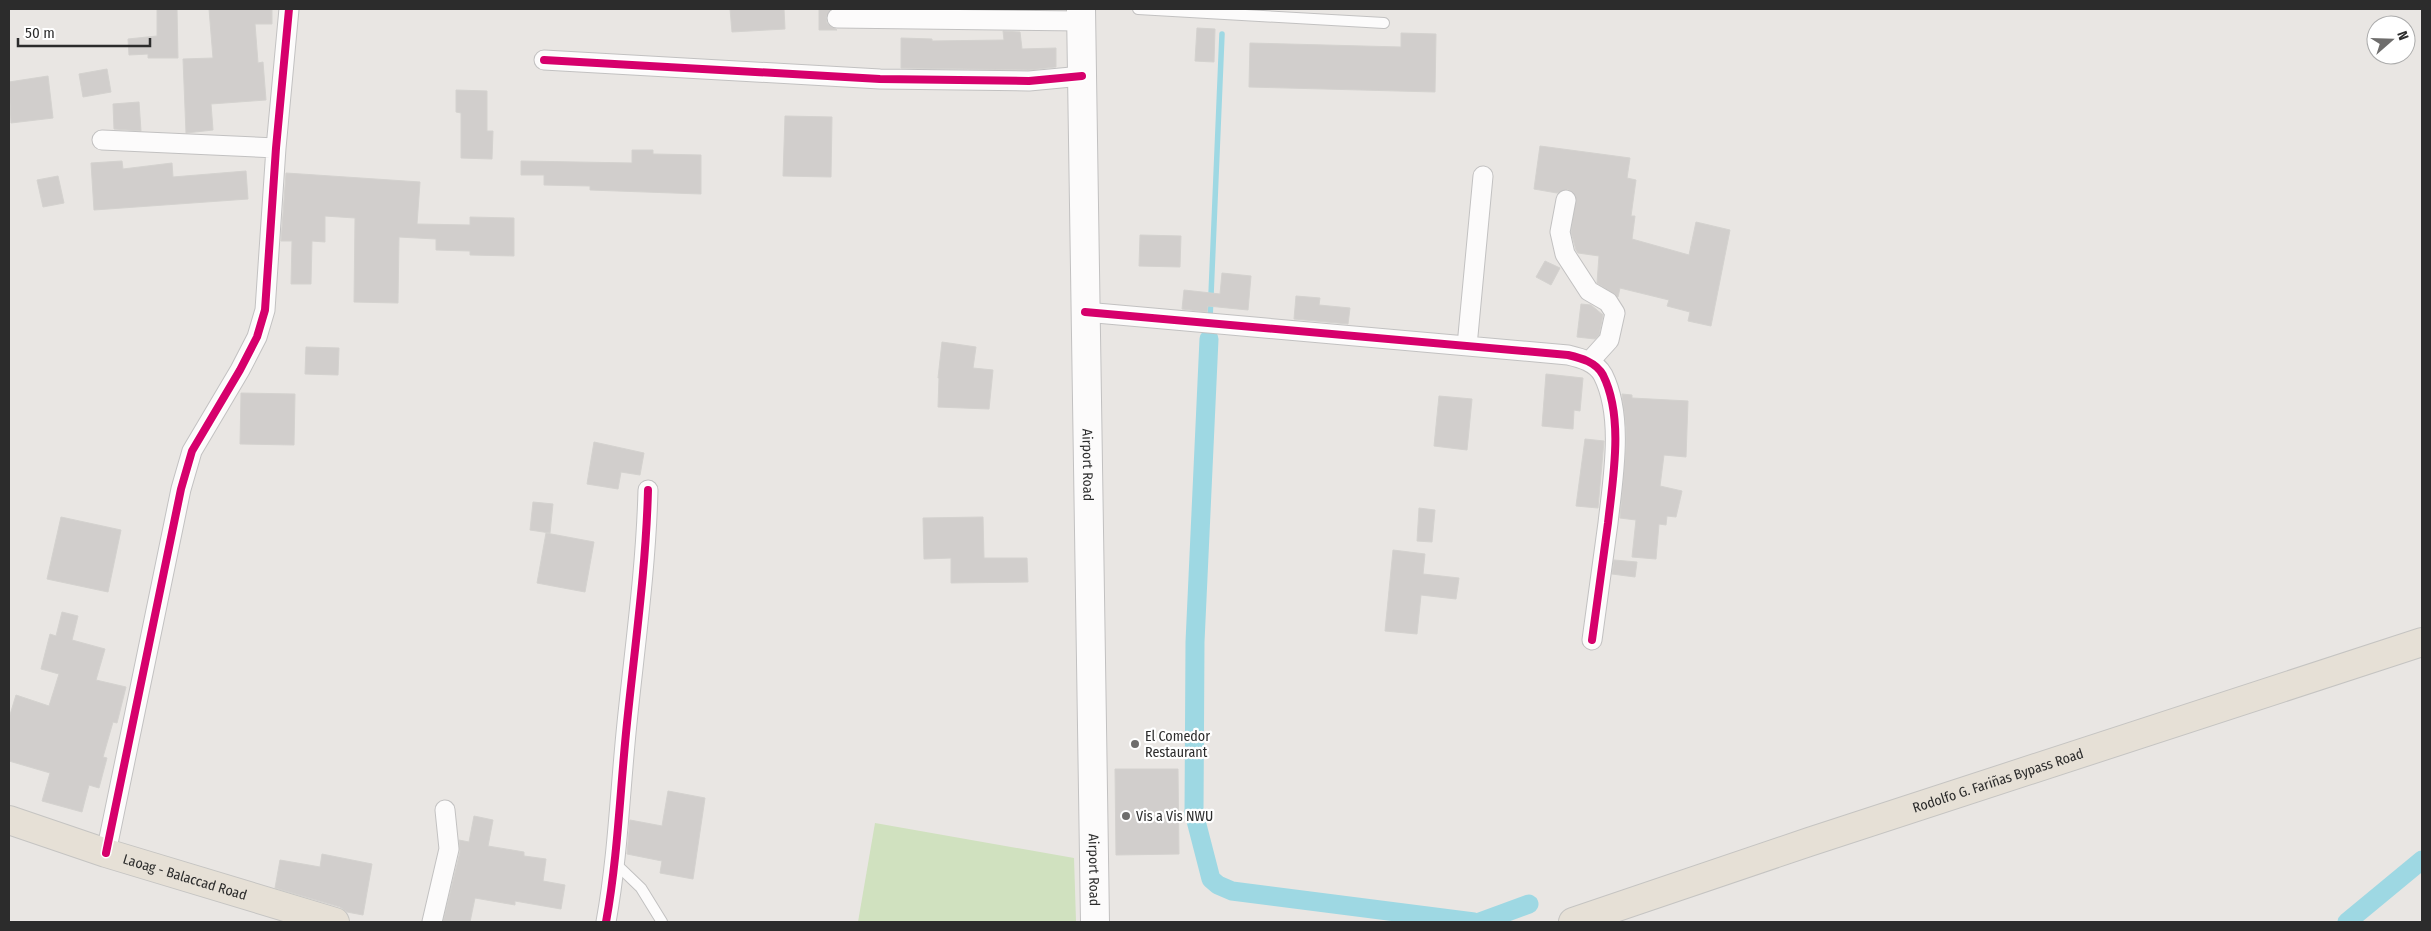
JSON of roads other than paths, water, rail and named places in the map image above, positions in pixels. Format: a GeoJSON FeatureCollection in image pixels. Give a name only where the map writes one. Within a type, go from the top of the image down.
{"type":"FeatureCollection","features":[{"type":"Feature","properties":{"kind":"main road","name":"Airport Road"},"geometry":{"type":"LineString","coordinates":[[1081,15],[1095,922]]}},
{"type":"Feature","properties":{"kind":"main road","name":"Rodolfo G. Fariñas Bypass Road"},"geometry":{"type":"LineString","coordinates":[[1573,922],[1809,842],[2422,642]]}},
{"type":"Feature","properties":{"kind":"main road","name":"Laoag - Balaccad Road"},"geometry":{"type":"LineString","coordinates":[[9,820],[106,853],[335,922]]}},
{"type":"Feature","properties":{"kind":"street"},"geometry":{"type":"LineString","coordinates":[[106,853],[180,488],[192,451],[240,370],[257,337],[265,310],[276,148],[289,9]]}},
{"type":"Feature","properties":{"kind":"street"},"geometry":{"type":"LineString","coordinates":[[837,18],[1081,15]]}},
{"type":"Feature","properties":{"kind":"street"},"geometry":{"type":"LineString","coordinates":[[544,60],[880,79],[1030,80],[1082,76]]}},
{"type":"Feature","properties":{"kind":"street"},"geometry":{"type":"LineString","coordinates":[[102,140],[276,148]]}},
{"type":"Feature","properties":{"kind":"street"},"geometry":{"type":"LineString","coordinates":[[1467,346],[1483,176]]}},
{"type":"Feature","properties":{"kind":"street"},"geometry":{"type":"LineString","coordinates":[[1566,200],[1560,232],[1565,254],[1589,292],[1608,302],[1615,313],[1609,340],[1589,362]]}},
{"type":"Feature","properties":{"kind":"street"},"geometry":{"type":"LineString","coordinates":[[1085,312],[1568,355],[1589,362],[1603,374],[1608,388],[1613,415],[1616,458],[1592,640]]}},
{"type":"Feature","properties":{"kind":"street"},"geometry":{"type":"LineString","coordinates":[[606,922],[616,863],[624,755],[641,581],[647,544],[648,490]]}},
{"type":"Feature","properties":{"kind":"street"},"geometry":{"type":"LineString","coordinates":[[432,922],[449,849],[445,810]]}},
{"type":"Feature","properties":{"kind":"lane"},"geometry":{"type":"LineString","coordinates":[[1138,9],[1384,23]]}},
{"type":"Feature","properties":{"kind":"lane"},"geometry":{"type":"LineString","coordinates":[[616,863],[641,888],[662,922]]}},
{"type":"Feature","properties":{"kind":"waterway"},"geometry":{"type":"LineString","coordinates":[[1210,319],[1222,34]]}},
{"type":"Feature","properties":{"kind":"waterway"},"geometry":{"type":"LineString","coordinates":[[1209,339],[1195,642],[1194,813],[1211,879],[1218,885],[1232,891],[1474,922]]}},
{"type":"Feature","properties":{"kind":"waterway"},"geometry":{"type":"LineString","coordinates":[[2347,922],[2422,860]]}},
{"type":"Feature","properties":{"kind":"waterway"},"geometry":{"type":"LineString","coordinates":[[1480,922],[1529,904]]}},
{"type":"Feature","properties":{"kind":"place","name":"El Comedor Restaurant"},"geometry":{"type":"Point","coordinates":[1135,744]}},
{"type":"Feature","properties":{"kind":"place","name":"Vis a Vis NWU"},"geometry":{"type":"Point","coordinates":[1126,816]}}]}
